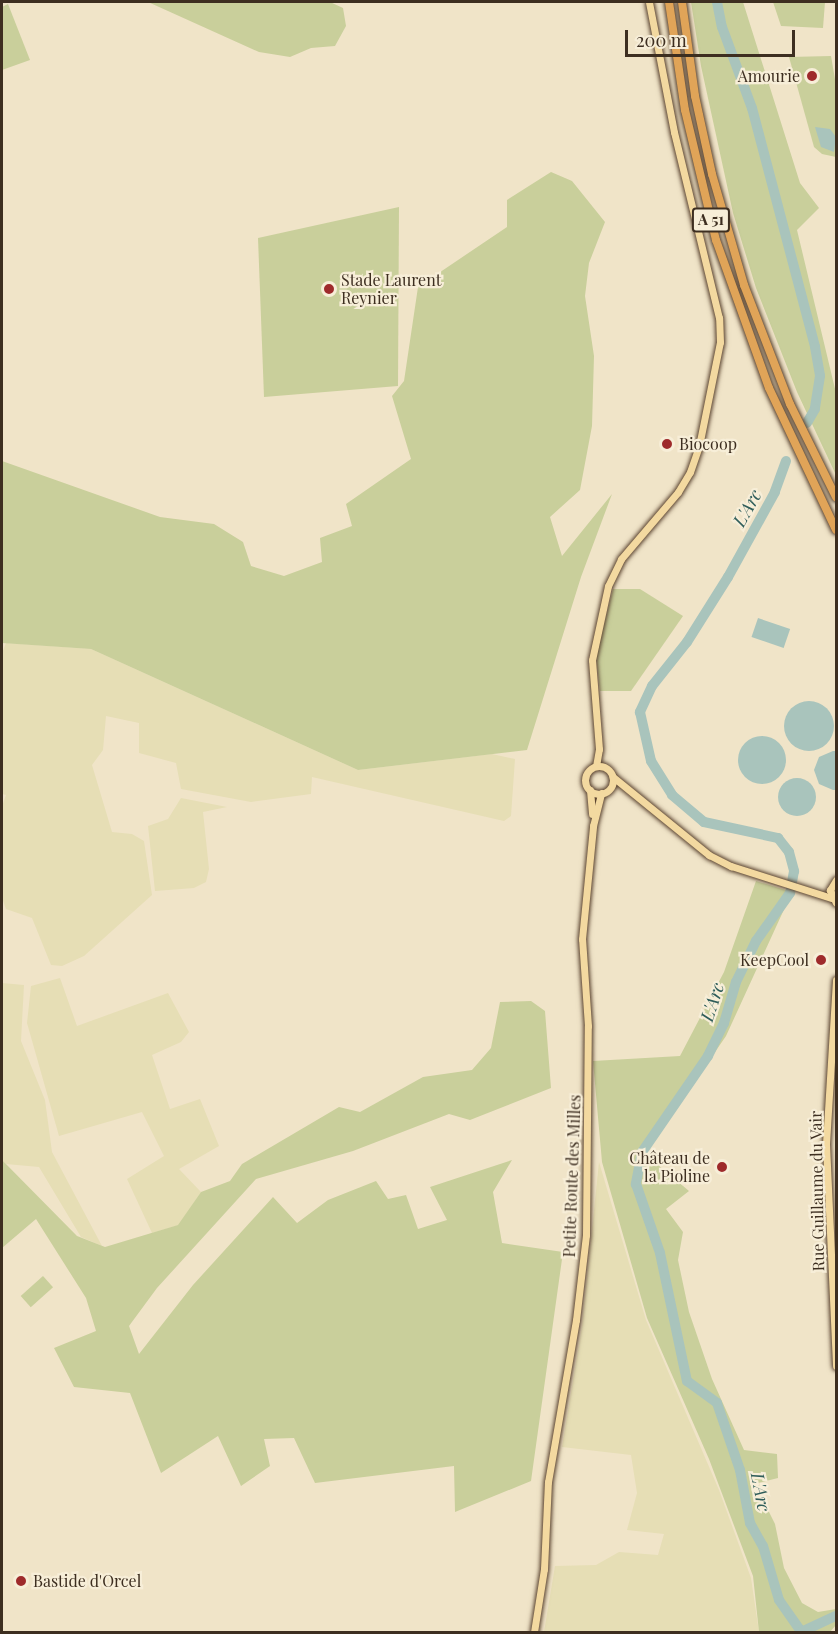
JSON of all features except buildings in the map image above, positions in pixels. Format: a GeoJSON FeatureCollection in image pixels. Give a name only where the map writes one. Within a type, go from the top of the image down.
{"type":"FeatureCollection","features":[{"type":"Feature","properties":{"kind":"highway","name":"A 51"},"geometry":{"type":"LineString","coordinates":[[669,2],[685,110],[716,240],[752,346],[787,429],[837,530]]}},
{"type":"Feature","properties":{"kind":"highway","name":"A 51"},"geometry":{"type":"LineString","coordinates":[[682,2],[695,96],[725,224],[756,319],[794,413],[837,498]]}},
{"type":"Feature","properties":{"kind":"main road"},"geometry":{"type":"LineString","coordinates":[[649,2],[674,132],[719,318],[720,342],[699,446],[690,472],[678,492],[621,559],[609,586],[592,660],[599,749],[605,767],[627,792],[709,855],[771,879],[813,890],[834,900],[834,883],[813,890]]}},
{"type":"Feature","properties":{"kind":"main road"},"geometry":{"type":"LineString","coordinates":[[599,749],[596,766],[585,777],[590,790],[601,793],[609,789],[627,792]]}},
{"type":"Feature","properties":{"kind":"main road"},"geometry":{"type":"LineString","coordinates":[[596,766],[605,767]]}},
{"type":"Feature","properties":{"kind":"main road"},"geometry":{"type":"LineString","coordinates":[[609,789],[613,777]]}},
{"type":"Feature","properties":{"kind":"main road","name":"Petite Route des Milles"},"geometry":{"type":"LineString","coordinates":[[590,790],[593,826]]}},
{"type":"Feature","properties":{"kind":"main road","name":"Petite Route des Milles"},"geometry":{"type":"LineString","coordinates":[[534,1632],[545,1560],[548,1482],[576,1320],[586,1235],[588,1026],[582,939],[593,826],[601,793]]}},
{"type":"Feature","properties":{"kind":"main road","name":"Rue Guillaume du Vair"},"geometry":{"type":"LineString","coordinates":[[837,980],[826,1144],[837,1366]]}},
{"type":"Feature","properties":{"kind":"shaded area"},"geometry":{"type":"Polygon","coordinates":[[[6,643],[91,649],[358,770],[492,754],[515,759],[511,816],[504,821],[312,777],[311,794],[251,802],[181,789],[176,763],[139,753],[139,723],[106,716],[103,750],[92,765],[112,832],[132,834],[144,841],[152,895],[84,956],[62,966],[51,965],[32,918],[6,909],[2,898],[2,806],[6,795],[2,794],[2,653],[6,643]]]}},
{"type":"Feature","properties":{"kind":"shaded area"},"geometry":{"type":"Polygon","coordinates":[[[181,798],[227,807],[203,812],[209,869],[206,882],[194,888],[155,891],[148,826],[168,819],[181,798]]]}},
{"type":"Feature","properties":{"kind":"shaded area"},"geometry":{"type":"Polygon","coordinates":[[[60,978],[77,1026],[168,993],[189,1032],[181,1042],[152,1055],[170,1109],[200,1099],[219,1146],[179,1169],[201,1192],[179,1225],[152,1233],[127,1179],[164,1156],[142,1112],[59,1136],[27,1023],[31,986],[60,978]]]}},
{"type":"Feature","properties":{"kind":"shaded area"},"geometry":{"type":"Polygon","coordinates":[[[2,983],[24,985],[21,1041],[45,1100],[52,1152],[102,1246],[81,1237],[39,1167],[6,1164],[2,1160],[2,983]]]}},
{"type":"Feature","properties":{"kind":"shaded area"},"geometry":{"type":"Polygon","coordinates":[[[599,1162],[646,1320],[719,1490],[751,1578],[759,1632],[544,1632],[555,1566],[596,1565],[619,1552],[658,1555],[664,1534],[627,1530],[637,1493],[631,1455],[562,1447],[582,1326],[599,1162]]]}},
{"type":"Feature","properties":{"kind":"green space"},"geometry":{"type":"Polygon","coordinates":[[[148,2],[330,2],[343,8],[346,26],[335,46],[311,48],[290,57],[259,52],[148,2]]]}},
{"type":"Feature","properties":{"kind":"green space"},"geometry":{"type":"Polygon","coordinates":[[[691,2],[743,2],[800,183],[819,208],[797,230],[836,393],[836,475],[797,392],[756,288],[733,213],[701,66],[691,2]]]}},
{"type":"Feature","properties":{"kind":"green space"},"geometry":{"type":"Polygon","coordinates":[[[773,2],[825,2],[823,28],[781,26],[773,2]]]}},
{"type":"Feature","properties":{"kind":"green space"},"geometry":{"type":"Polygon","coordinates":[[[8,4],[30,60],[2,70],[2,7],[8,4]]]}},
{"type":"Feature","properties":{"kind":"green space"},"geometry":{"type":"Polygon","coordinates":[[[831,56],[836,85],[836,157],[822,154],[814,147],[789,57],[831,56]]]}},
{"type":"Feature","properties":{"kind":"green space"},"geometry":{"type":"Polygon","coordinates":[[[551,172],[572,181],[605,222],[589,263],[585,296],[594,356],[592,426],[580,490],[550,517],[562,556],[612,494],[581,577],[527,750],[358,770],[91,649],[2,643],[2,461],[160,517],[214,524],[243,542],[251,566],[284,576],[322,562],[320,538],[352,526],[346,504],[411,459],[392,396],[404,381],[418,287],[507,227],[507,200],[551,172]]]}},
{"type":"Feature","properties":{"kind":"green space","name":"Stade Laurent Reynier"},"geometry":{"type":"Polygon","coordinates":[[[399,207],[398,386],[264,397],[258,238],[399,207]]]}},
{"type":"Feature","properties":{"kind":"green space"},"geometry":{"type":"Polygon","coordinates":[[[613,589],[640,589],[683,616],[631,691],[600,691],[596,656],[613,589]]]}},
{"type":"Feature","properties":{"kind":"green space"},"geometry":{"type":"Polygon","coordinates":[[[756,881],[792,892],[726,1036],[645,1154],[689,1191],[666,1209],[683,1232],[678,1260],[689,1312],[712,1379],[744,1450],[777,1454],[778,1478],[758,1483],[775,1524],[784,1568],[802,1603],[818,1612],[836,1609],[836,1625],[830,1632],[759,1632],[753,1576],[709,1459],[647,1318],[602,1162],[593,1061],[680,1056],[724,972],[756,881]]]}},
{"type":"Feature","properties":{"kind":"green space"},"geometry":{"type":"Polygon","coordinates":[[[531,1001],[545,1011],[551,1088],[470,1120],[449,1114],[353,1151],[256,1179],[157,1288],[129,1326],[139,1354],[193,1285],[273,1197],[297,1223],[328,1200],[376,1181],[388,1199],[406,1195],[418,1229],[447,1220],[430,1187],[512,1160],[493,1192],[502,1243],[563,1252],[531,1481],[455,1512],[454,1466],[315,1483],[294,1438],[264,1439],[270,1466],[241,1486],[218,1436],[161,1473],[130,1393],[74,1387],[54,1348],[96,1331],[86,1298],[36,1219],[2,1248],[2,1160],[77,1236],[105,1247],[178,1225],[201,1192],[230,1181],[242,1164],[339,1107],[360,1112],[423,1077],[472,1070],[491,1048],[500,1002],[531,1001]]]}},
{"type":"Feature","properties":{"kind":"green space"},"geometry":{"type":"Polygon","coordinates":[[[43,1276],[53,1287],[31,1307],[21,1296],[43,1276]]]}},
{"type":"Feature","properties":{"kind":"water"},"geometry":{"type":"Polygon","coordinates":[[[815,127],[830,129],[836,137],[834,152],[821,147],[815,127]]]}},
{"type":"Feature","properties":{"kind":"water"},"geometry":{"type":"Polygon","coordinates":[[[758,618],[790,629],[784,648],[751,637],[758,618]]]}},
{"type":"Feature","properties":{"kind":"water"},"geometry":{"type":"Polygon","coordinates":[[[809,701],[818,703],[829,712],[834,726],[832,735],[823,746],[809,751],[800,749],[789,740],[784,726],[786,717],[795,706],[809,701]]]}},
{"type":"Feature","properties":{"kind":"water"},"geometry":{"type":"Polygon","coordinates":[[[757,736],[767,736],[782,746],[786,760],[785,769],[776,780],[767,784],[757,784],[742,774],[738,765],[738,755],[748,740],[757,736]]]}},
{"type":"Feature","properties":{"kind":"water"},"geometry":{"type":"Polygon","coordinates":[[[836,751],[836,790],[819,784],[814,770],[819,757],[836,751]]]}},
{"type":"Feature","properties":{"kind":"water"},"geometry":{"type":"Polygon","coordinates":[[[797,778],[811,783],[816,797],[811,811],[797,816],[783,811],[778,797],[783,783],[797,778]]]}},
{"type":"Feature","properties":{"kind":"waterway","name":"L'Arc"},"geometry":{"type":"LineString","coordinates":[[717,2],[722,27],[752,108],[815,347],[820,376],[815,409],[807,423]]}},
{"type":"Feature","properties":{"kind":"waterway","name":"L'Arc"},"geometry":{"type":"LineString","coordinates":[[786,461],[775,492],[728,577],[687,642],[652,686],[640,712],[651,761],[672,795],[704,822],[778,838],[789,852],[794,871],[790,893],[756,941],[736,982],[724,1023],[708,1056],[642,1152],[636,1184],[660,1253],[687,1381],[717,1403],[740,1470],[750,1523],[763,1546],[779,1600],[801,1632]]}},
{"type":"Feature","properties":{"kind":"waterway"},"geometry":{"type":"LineString","coordinates":[[801,1632],[836,1616]]}},
{"type":"Feature","properties":{"kind":"place","name":"Amourie"},"geometry":{"type":"Point","coordinates":[812,76]}},
{"type":"Feature","properties":{"kind":"place","name":"Stade Laurent Reynier"},"geometry":{"type":"Point","coordinates":[329,289]}},
{"type":"Feature","properties":{"kind":"place","name":"Biocoop"},"geometry":{"type":"Point","coordinates":[667,444]}},
{"type":"Feature","properties":{"kind":"place","name":"KeepCool"},"geometry":{"type":"Point","coordinates":[821,960]}},
{"type":"Feature","properties":{"kind":"place","name":"Château de la Pioline"},"geometry":{"type":"Point","coordinates":[722,1167]}},
{"type":"Feature","properties":{"kind":"place","name":"Bastide d'Orcel"},"geometry":{"type":"Point","coordinates":[21,1581]}}]}
